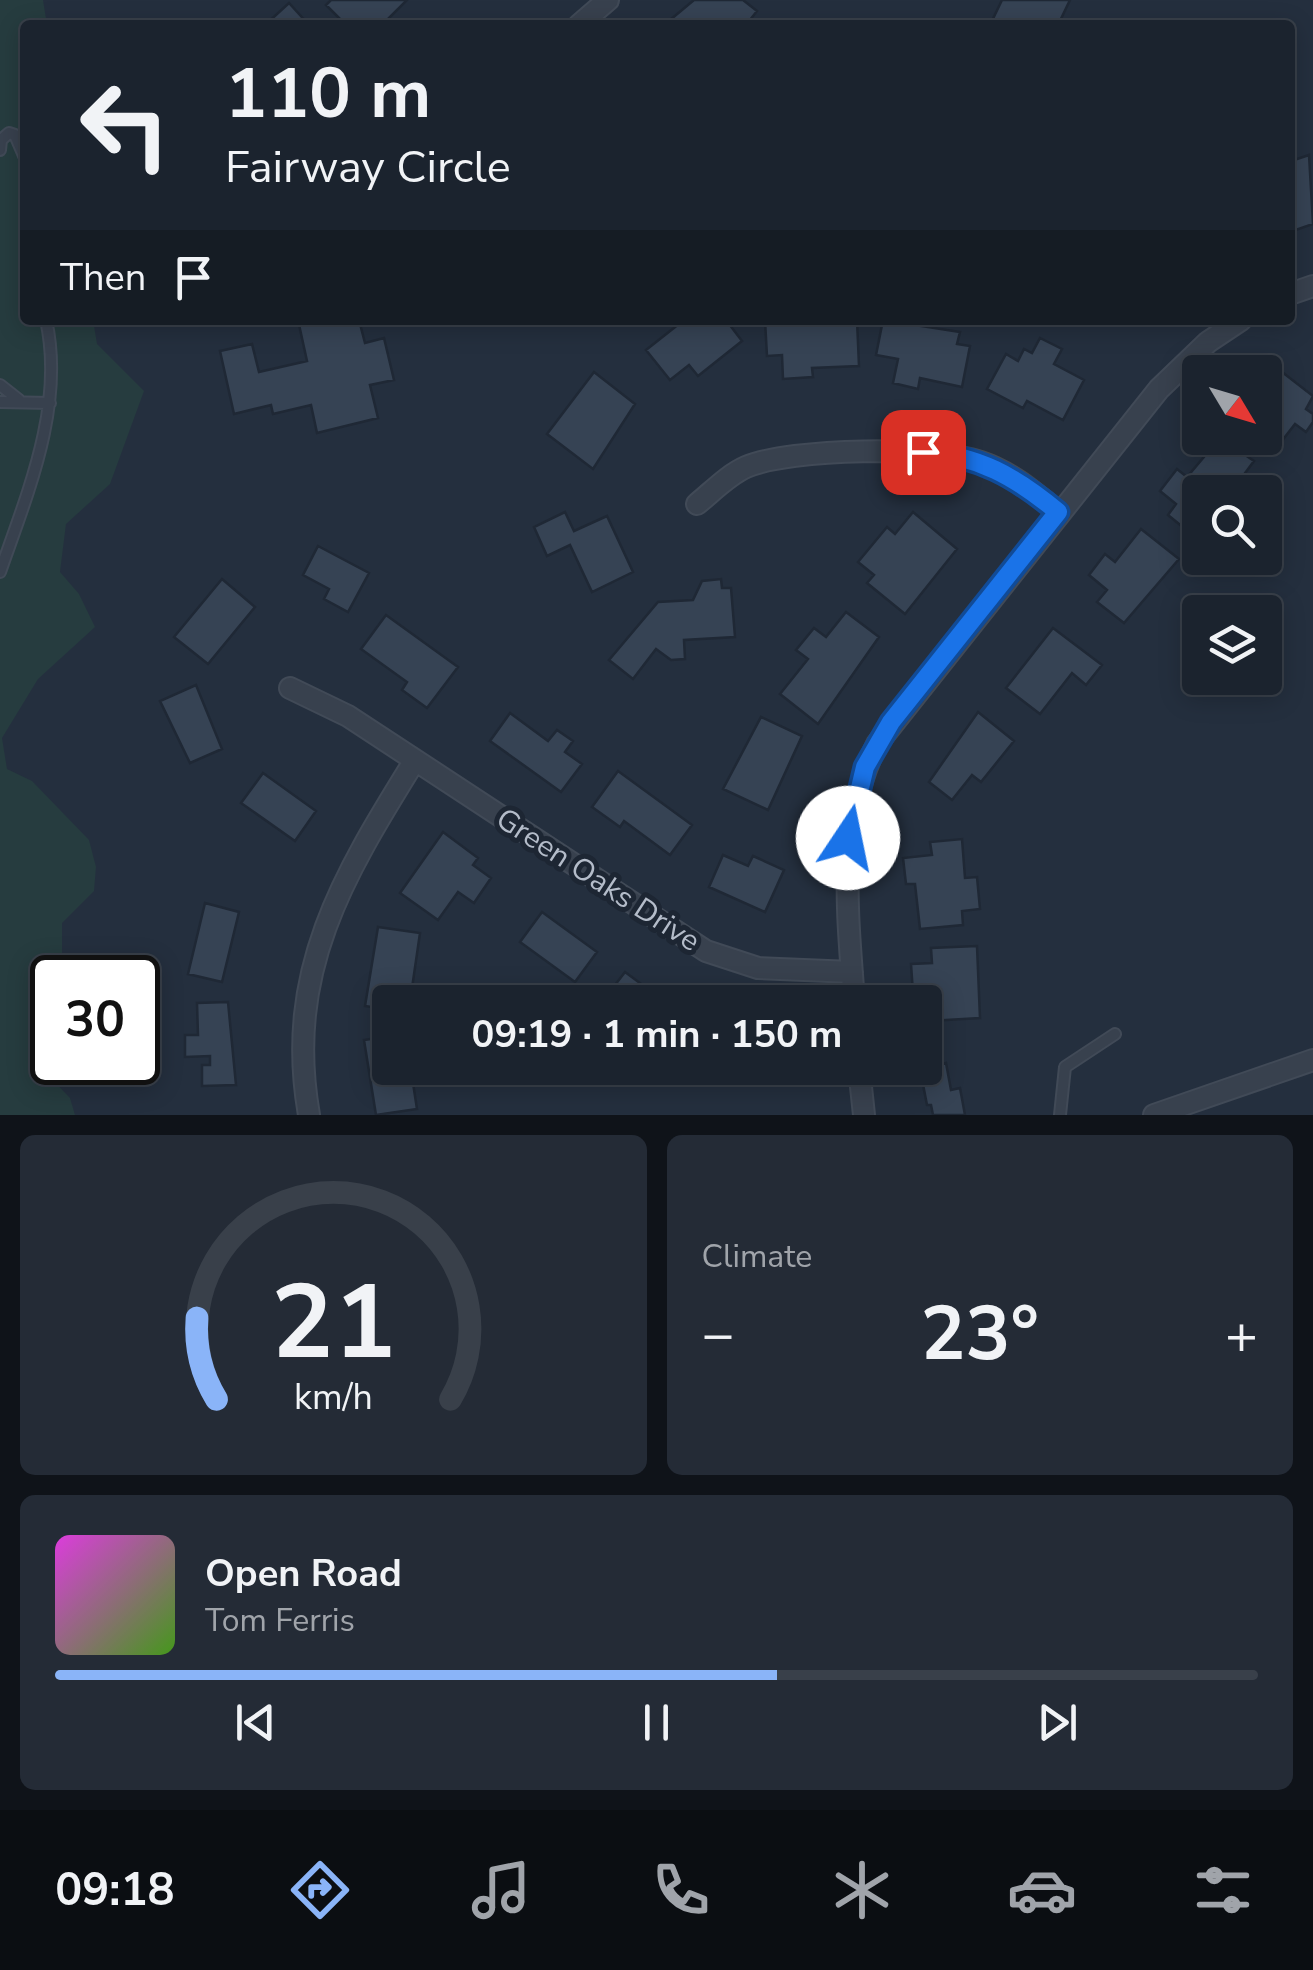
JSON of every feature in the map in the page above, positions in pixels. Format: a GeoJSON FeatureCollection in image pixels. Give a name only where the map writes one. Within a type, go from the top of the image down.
{"type":"FeatureCollection","features":[{"type":"Feature","properties":{"kind":"street"},"geometry":{"type":"LineString","coordinates":[[585,20],[608,0]]}},
{"type":"Feature","properties":{"kind":"street"},"geometry":{"type":"LineString","coordinates":[[853,985],[848,838],[865,767],[891,722],[1182,364],[1234,325]]}},
{"type":"Feature","properties":{"kind":"street"},"geometry":{"type":"LineString","coordinates":[[697,504],[742,469],[773,459],[923,452],[963,457],[999,469],[1058,512]]}},
{"type":"Feature","properties":{"kind":"street","name":"Green Oaks Drive"},"geometry":{"type":"LineString","coordinates":[[290,688],[348,716],[706,951],[758,968],[852,972]]}},
{"type":"Feature","properties":{"kind":"street"},"geometry":{"type":"LineString","coordinates":[[310,1115],[304,1078],[305,1006],[321,932],[354,859],[415,760]]}},
{"type":"Feature","properties":{"kind":"street"},"geometry":{"type":"LineString","coordinates":[[1154,1115],[1313,1060]]}},
{"type":"Feature","properties":{"kind":"street"},"geometry":{"type":"LineString","coordinates":[[861,1085],[864,1115]]}},
{"type":"Feature","properties":{"kind":"lane"},"geometry":{"type":"LineString","coordinates":[[0,150],[1,140],[9,133],[15,134],[20,146]]}},
{"type":"Feature","properties":{"kind":"lane"},"geometry":{"type":"LineString","coordinates":[[0,572],[32,476],[50,403],[55,358],[47,325]]}},
{"type":"Feature","properties":{"kind":"lane"},"geometry":{"type":"LineString","coordinates":[[0,385],[20,401]]}},
{"type":"Feature","properties":{"kind":"lane"},"geometry":{"type":"LineString","coordinates":[[0,402],[50,403]]}},
{"type":"Feature","properties":{"kind":"lane"},"geometry":{"type":"LineString","coordinates":[[1060,1115],[1066,1067],[1115,1034]]}},
{"type":"Feature","properties":{"kind":"green space"},"geometry":{"type":"Polygon","coordinates":[[[0,0],[43,0],[46,20],[20,20],[20,325],[94,325],[97,344],[144,391],[110,484],[66,524],[60,572],[79,594],[95,627],[38,679],[2,738],[7,769],[32,781],[89,840],[96,867],[94,891],[62,923],[62,955],[30,955],[30,1085],[58,1085],[70,1098],[75,1115],[0,1115],[0,0]]]}},
{"type":"Feature","properties":{"kind":"building"},"geometry":{"type":"Polygon","coordinates":[[[331,0],[407,0],[387,20],[341,20],[326,5],[331,0]]]}},
{"type":"Feature","properties":{"kind":"building"},"geometry":{"type":"Polygon","coordinates":[[[694,0],[743,0],[757,11],[750,20],[670,20],[694,0]]]}},
{"type":"Feature","properties":{"kind":"building"},"geometry":{"type":"Polygon","coordinates":[[[1002,0],[1070,0],[1060,20],[992,20],[1002,0]]]}},
{"type":"Feature","properties":{"kind":"building"},"geometry":{"type":"Polygon","coordinates":[[[289,3],[304,20],[270,20],[289,3]]]}},
{"type":"Feature","properties":{"kind":"building"},"geometry":{"type":"Polygon","coordinates":[[[1309,155],[1313,224],[1295,230],[1295,174],[1295,160],[1309,155]]]}},
{"type":"Feature","properties":{"kind":"building"},"geometry":{"type":"Polygon","coordinates":[[[299,325],[360,325],[365,343],[384,338],[394,380],[370,385],[378,418],[317,433],[311,405],[273,414],[271,405],[234,414],[220,351],[252,344],[259,372],[307,361],[299,325]]]}},
{"type":"Feature","properties":{"kind":"building"},"geometry":{"type":"Polygon","coordinates":[[[678,325],[730,325],[742,341],[698,376],[689,365],[670,380],[646,350],[678,325]]]}},
{"type":"Feature","properties":{"kind":"building"},"geometry":{"type":"Polygon","coordinates":[[[765,325],[857,325],[859,366],[812,368],[813,377],[783,379],[782,355],[767,356],[765,325]]]}},
{"type":"Feature","properties":{"kind":"building"},"geometry":{"type":"Polygon","coordinates":[[[882,325],[960,332],[957,344],[970,346],[962,387],[920,378],[918,389],[893,383],[898,359],[876,355],[882,325]]]}},
{"type":"Feature","properties":{"kind":"building"},"geometry":{"type":"Polygon","coordinates":[[[1040,338],[1062,349],[1054,364],[1084,380],[1063,420],[1027,401],[1023,408],[987,389],[1006,354],[1018,361],[1024,349],[1032,353],[1040,338]]]}},
{"type":"Feature","properties":{"kind":"building"},"geometry":{"type":"Polygon","coordinates":[[[594,372],[635,404],[593,469],[547,434],[594,372]]]}},
{"type":"Feature","properties":{"kind":"building"},"geometry":{"type":"Polygon","coordinates":[[[1282,372],[1313,396],[1306,409],[1313,414],[1313,422],[1306,432],[1295,424],[1282,441],[1282,372]]]}},
{"type":"Feature","properties":{"kind":"building"},"geometry":{"type":"Polygon","coordinates":[[[1206,455],[1245,455],[1254,461],[1244,475],[1189,475],[1206,455]]]}},
{"type":"Feature","properties":{"kind":"building"},"geometry":{"type":"Polygon","coordinates":[[[1177,469],[1184,475],[1182,526],[1168,515],[1176,504],[1160,491],[1177,469]]]}},
{"type":"Feature","properties":{"kind":"building"},"geometry":{"type":"Polygon","coordinates":[[[565,512],[574,531],[607,516],[633,572],[592,592],[570,545],[547,556],[534,527],[565,512]]]}},
{"type":"Feature","properties":{"kind":"building"},"geometry":{"type":"Polygon","coordinates":[[[913,512],[957,549],[905,614],[867,583],[874,575],[858,562],[887,527],[895,534],[913,512]]]}},
{"type":"Feature","properties":{"kind":"building"},"geometry":{"type":"Polygon","coordinates":[[[1141,529],[1179,559],[1124,623],[1097,602],[1107,590],[1089,575],[1105,554],[1115,562],[1141,529]]]}},
{"type":"Feature","properties":{"kind":"building"},"geometry":{"type":"Polygon","coordinates":[[[318,546],[369,573],[348,612],[324,599],[329,589],[303,575],[318,546]]]}},
{"type":"Feature","properties":{"kind":"building"},"geometry":{"type":"Polygon","coordinates":[[[222,579],[255,607],[208,664],[174,637],[222,579]]]}},
{"type":"Feature","properties":{"kind":"building"},"geometry":{"type":"Polygon","coordinates":[[[721,579],[722,588],[731,588],[735,637],[684,640],[685,659],[671,660],[656,649],[633,679],[609,660],[658,602],[693,600],[702,581],[721,579]]]}},
{"type":"Feature","properties":{"kind":"building"},"geometry":{"type":"Polygon","coordinates":[[[846,612],[879,637],[818,724],[780,694],[808,659],[796,650],[814,628],[826,637],[846,612]]]}},
{"type":"Feature","properties":{"kind":"building"},"geometry":{"type":"Polygon","coordinates":[[[386,615],[458,667],[427,708],[402,690],[407,682],[361,649],[386,615]]]}},
{"type":"Feature","properties":{"kind":"building"},"geometry":{"type":"Polygon","coordinates":[[[1053,628],[1102,665],[1086,685],[1072,673],[1040,714],[1006,688],[1053,628]]]}},
{"type":"Feature","properties":{"kind":"building"},"geometry":{"type":"Polygon","coordinates":[[[196,685],[222,749],[190,763],[160,701],[196,685]]]}},
{"type":"Feature","properties":{"kind":"building"},"geometry":{"type":"Polygon","coordinates":[[[978,712],[1014,741],[981,782],[972,775],[952,800],[929,782],[978,712]]]}},
{"type":"Feature","properties":{"kind":"building"},"geometry":{"type":"Polygon","coordinates":[[[510,713],[548,741],[557,730],[573,741],[565,752],[582,764],[561,792],[490,741],[510,713]]]}},
{"type":"Feature","properties":{"kind":"building"},"geometry":{"type":"Polygon","coordinates":[[[761,717],[802,736],[768,810],[723,789],[761,717]]]}},
{"type":"Feature","properties":{"kind":"building"},"geometry":{"type":"Polygon","coordinates":[[[618,771],[692,825],[670,855],[624,821],[620,827],[592,807],[618,771]]]}},
{"type":"Feature","properties":{"kind":"building"},"geometry":{"type":"Polygon","coordinates":[[[263,773],[316,811],[295,841],[241,803],[263,773]]]}},
{"type":"Feature","properties":{"kind":"building"},"geometry":{"type":"Polygon","coordinates":[[[443,832],[478,858],[473,865],[491,878],[474,903],[458,892],[438,920],[400,893],[443,832]]]}},
{"type":"Feature","properties":{"kind":"building"},"geometry":{"type":"Polygon","coordinates":[[[962,839],[965,878],[977,877],[980,909],[962,911],[963,925],[920,929],[915,884],[906,884],[903,858],[932,855],[930,842],[962,839]]]}},
{"type":"Feature","properties":{"kind":"building"},"geometry":{"type":"Polygon","coordinates":[[[723,855],[748,866],[753,856],[784,870],[765,912],[709,887],[723,855]]]}},
{"type":"Feature","properties":{"kind":"building"},"geometry":{"type":"Polygon","coordinates":[[[205,903],[239,912],[222,982],[188,974],[205,903]]]}},
{"type":"Feature","properties":{"kind":"building"},"geometry":{"type":"Polygon","coordinates":[[[542,912],[597,952],[575,982],[520,942],[542,912]]]}},
{"type":"Feature","properties":{"kind":"building"},"geometry":{"type":"Polygon","coordinates":[[[378,927],[420,933],[412,985],[372,985],[372,1007],[365,1006],[378,927]]]}},
{"type":"Feature","properties":{"kind":"building"},"geometry":{"type":"Polygon","coordinates":[[[977,946],[980,1018],[942,1020],[942,985],[912,985],[911,964],[932,963],[931,948],[977,946]]]}},
{"type":"Feature","properties":{"kind":"building"},"geometry":{"type":"Polygon","coordinates":[[[625,972],[643,985],[615,985],[625,972]]]}},
{"type":"Feature","properties":{"kind":"building"},"geometry":{"type":"Polygon","coordinates":[[[228,1002],[236,1085],[202,1086],[202,1065],[210,1065],[210,1056],[185,1057],[185,1035],[198,1035],[197,1003],[228,1002]]]}},
{"type":"Feature","properties":{"kind":"building"},"geometry":{"type":"Polygon","coordinates":[[[372,1039],[372,1085],[413,1085],[417,1109],[376,1115],[364,1040],[372,1039]]]}},
{"type":"Feature","properties":{"kind":"building"},"geometry":{"type":"Polygon","coordinates":[[[946,1063],[951,1090],[960,1088],[965,1115],[933,1115],[931,1105],[927,1105],[923,1085],[942,1085],[942,1064],[946,1063]]]}},
{"type":"Feature","properties":{"kind":"route"},"geometry":{"type":"LineString","coordinates":[[848,838],[856,791],[891,722],[1058,512],[999,469],[963,457],[923,452]]}}]}
